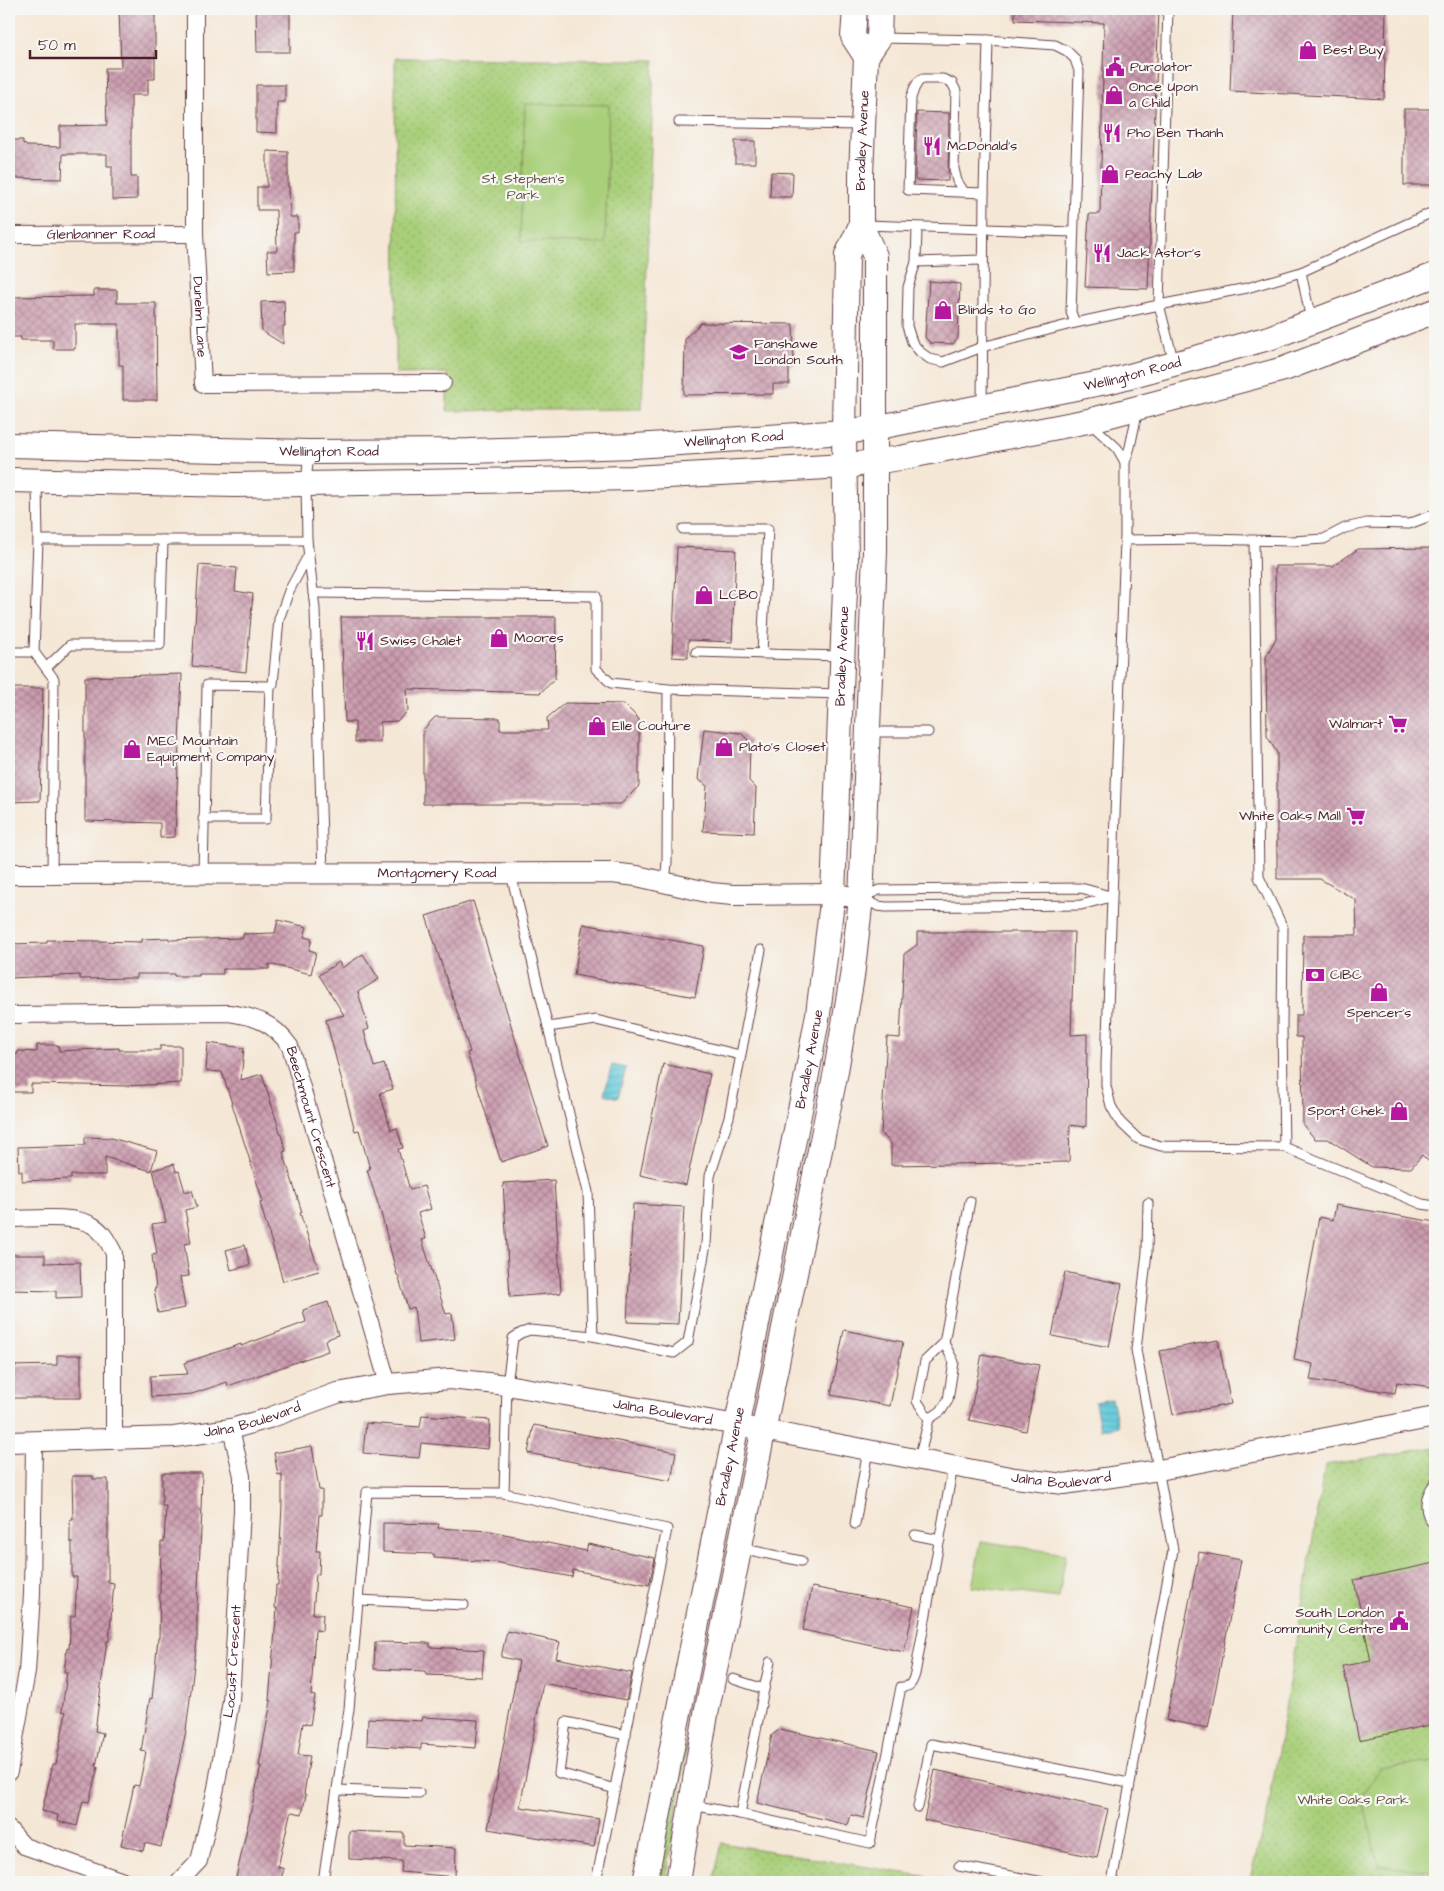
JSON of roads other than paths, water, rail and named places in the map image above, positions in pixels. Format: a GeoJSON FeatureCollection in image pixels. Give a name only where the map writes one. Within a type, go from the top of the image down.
{"type":"FeatureCollection","features":[{"type":"Feature","properties":{"kind":"main road"},"geometry":{"type":"LineString","coordinates":[[855,9],[853,37],[872,47]]}},
{"type":"Feature","properties":{"kind":"main road","name":"Bradley Avenue"},"geometry":{"type":"LineString","coordinates":[[678,1882],[706,1714],[842,1042],[861,898],[874,609],[875,256],[861,225],[861,174],[863,125],[872,47],[880,9]]}},
{"type":"Feature","properties":{"kind":"main road","name":"Bradley Avenue"},"geometry":{"type":"LineString","coordinates":[[645,1882],[818,1014],[833,894],[842,694],[846,564],[844,432],[847,255],[861,225]]}},
{"type":"Feature","properties":{"kind":"main road","name":"Wellington Road"},"geometry":{"type":"LineString","coordinates":[[9,446],[309,452],[470,451],[635,446],[844,432],[982,407],[1111,380],[1174,364],[1269,338],[1435,275]]}},
{"type":"Feature","properties":{"kind":"main road"},"geometry":{"type":"LineString","coordinates":[[9,480],[235,485],[306,484],[641,478],[845,466],[875,462],[1088,421],[1138,408],[1284,369],[1435,311]]}},
{"type":"Feature","properties":{"kind":"street","name":"Dunelm Lane"},"geometry":{"type":"LineString","coordinates":[[195,9],[195,234],[203,384],[444,383]]}},
{"type":"Feature","properties":{"kind":"street","name":"Glenbanner Road"},"geometry":{"type":"LineString","coordinates":[[9,235],[195,234]]}},
{"type":"Feature","properties":{"kind":"street","name":"Montgomery Road"},"geometry":{"type":"LineString","coordinates":[[9,874],[612,873],[637,876],[711,893],[733,895],[833,894],[861,898]]}},
{"type":"Feature","properties":{"kind":"street","name":"Beechmount Crescent"},"geometry":{"type":"LineString","coordinates":[[9,1015],[229,1013],[264,1021],[280,1033],[290,1046],[388,1384]]}},
{"type":"Feature","properties":{"kind":"street"},"geometry":{"type":"LineString","coordinates":[[9,1219],[79,1221],[92,1225],[105,1236],[114,1253],[114,1439]]}},
{"type":"Feature","properties":{"kind":"street","name":"Jalna Boulevard"},"geometry":{"type":"LineString","coordinates":[[9,1442],[174,1437],[231,1430],[337,1393],[388,1384],[450,1379],[507,1384],[868,1449],[1014,1478],[1064,1484],[1159,1470],[1435,1421]]}},
{"type":"Feature","properties":{"kind":"street","name":"Locust Crescent"},"geometry":{"type":"LineString","coordinates":[[179,1882],[199,1861],[216,1788],[231,1701],[242,1476],[231,1430]]}},
{"type":"Feature","properties":{"kind":"street"},"geometry":{"type":"LineString","coordinates":[[9,1772],[27,1672],[32,1594],[34,1442]]}},
{"type":"Feature","properties":{"kind":"street"},"geometry":{"type":"LineString","coordinates":[[9,1829],[24,1846],[126,1882]]}},
{"type":"Feature","properties":{"kind":"lane"},"geometry":{"type":"LineString","coordinates":[[1168,9],[1159,304],[1174,364]]}},
{"type":"Feature","properties":{"kind":"lane"},"geometry":{"type":"LineString","coordinates":[[872,47],[988,40],[1055,45],[1067,51],[1075,59],[1079,71],[1071,312],[1075,323]]}},
{"type":"Feature","properties":{"kind":"lane"},"geometry":{"type":"LineString","coordinates":[[982,407],[982,260],[988,40]]}},
{"type":"Feature","properties":{"kind":"lane"},"geometry":{"type":"LineString","coordinates":[[964,192],[957,181],[954,169],[956,91],[952,83],[943,79],[922,79],[918,82],[911,98],[908,190],[984,193]]}},
{"type":"Feature","properties":{"kind":"lane"},"geometry":{"type":"LineString","coordinates":[[679,122],[863,125]]}},
{"type":"Feature","properties":{"kind":"lane"},"geometry":{"type":"LineString","coordinates":[[917,228],[916,262],[908,287],[907,326],[912,342],[920,352],[930,359],[942,362],[982,347],[1075,323],[1159,304],[1247,288],[1301,272],[1435,211]]}},
{"type":"Feature","properties":{"kind":"lane"},"geometry":{"type":"LineString","coordinates":[[861,225],[1073,232]]}},
{"type":"Feature","properties":{"kind":"lane"},"geometry":{"type":"LineString","coordinates":[[916,262],[982,260]]}},
{"type":"Feature","properties":{"kind":"lane"},"geometry":{"type":"LineString","coordinates":[[1301,272],[1311,322]]}},
{"type":"Feature","properties":{"kind":"lane"},"geometry":{"type":"LineString","coordinates":[[1138,408],[1130,448],[1125,462],[1125,540],[1111,897],[1106,1086],[1111,1106],[1120,1122],[1138,1139],[1161,1146],[1284,1147],[1422,1204],[1435,1206]]}},
{"type":"Feature","properties":{"kind":"lane"},"geometry":{"type":"LineString","coordinates":[[1088,421],[1117,448],[1125,462]]}},
{"type":"Feature","properties":{"kind":"lane"},"geometry":{"type":"LineString","coordinates":[[309,452],[306,484],[307,540],[313,593],[323,874]]}},
{"type":"Feature","properties":{"kind":"lane"},"geometry":{"type":"LineString","coordinates":[[37,480],[38,540],[34,652],[54,679],[52,874]]}},
{"type":"Feature","properties":{"kind":"lane"},"geometry":{"type":"LineString","coordinates":[[1125,540],[1293,541],[1324,539],[1345,528],[1367,523],[1410,524],[1435,514]]}},
{"type":"Feature","properties":{"kind":"lane"},"geometry":{"type":"LineString","coordinates":[[683,529],[768,529],[762,654]]}},
{"type":"Feature","properties":{"kind":"lane"},"geometry":{"type":"LineString","coordinates":[[38,540],[307,540]]}},
{"type":"Feature","properties":{"kind":"lane"},"geometry":{"type":"LineString","coordinates":[[46,668],[70,645],[160,645],[164,540]]}},
{"type":"Feature","properties":{"kind":"lane"},"geometry":{"type":"LineString","coordinates":[[1254,540],[1259,876],[1283,928],[1284,1147]]}},
{"type":"Feature","properties":{"kind":"lane"},"geometry":{"type":"LineString","coordinates":[[203,874],[208,685],[270,686],[274,684],[279,619],[289,592],[308,554]]}},
{"type":"Feature","properties":{"kind":"lane"},"geometry":{"type":"LineString","coordinates":[[313,593],[596,596],[596,669],[610,683],[668,689],[842,694]]}},
{"type":"Feature","properties":{"kind":"lane"},"geometry":{"type":"LineString","coordinates":[[9,652],[34,652]]}},
{"type":"Feature","properties":{"kind":"lane"},"geometry":{"type":"LineString","coordinates":[[696,652],[843,656]]}},
{"type":"Feature","properties":{"kind":"lane"},"geometry":{"type":"LineString","coordinates":[[203,819],[266,819],[270,686]]}},
{"type":"Feature","properties":{"kind":"lane"},"geometry":{"type":"LineString","coordinates":[[665,883],[667,862],[668,689]]}},
{"type":"Feature","properties":{"kind":"lane"},"geometry":{"type":"LineString","coordinates":[[867,732],[928,732]]}},
{"type":"Feature","properties":{"kind":"lane"},"geometry":{"type":"LineString","coordinates":[[511,874],[588,1192],[593,1336]]}},
{"type":"Feature","properties":{"kind":"lane"},"geometry":{"type":"LineString","coordinates":[[861,898],[879,890],[1081,888],[1111,897]]}},
{"type":"Feature","properties":{"kind":"lane"},"geometry":{"type":"LineString","coordinates":[[861,898],[878,906],[886,907],[1081,904],[1111,897]]}},
{"type":"Feature","properties":{"kind":"lane"},"geometry":{"type":"LineString","coordinates":[[504,1493],[507,1384],[513,1338],[530,1330],[593,1336],[674,1353],[688,1342],[706,1244],[710,1176],[729,1117],[760,950]]}},
{"type":"Feature","properties":{"kind":"lane"},"geometry":{"type":"LineString","coordinates":[[548,1027],[596,1020],[740,1055]]}},
{"type":"Feature","properties":{"kind":"lane"},"geometry":{"type":"LineString","coordinates":[[930,1419],[917,1401],[925,1361],[944,1343],[970,1201]]}},
{"type":"Feature","properties":{"kind":"lane"},"geometry":{"type":"LineString","coordinates":[[1112,1882],[1173,1550],[1136,1350],[1147,1252],[1148,1202]]}},
{"type":"Feature","properties":{"kind":"lane"},"geometry":{"type":"LineString","coordinates":[[919,1459],[930,1419],[941,1411],[948,1400],[954,1362],[944,1343]]}},
{"type":"Feature","properties":{"kind":"lane"},"geometry":{"type":"LineString","coordinates":[[855,1524],[868,1449]]}},
{"type":"Feature","properties":{"kind":"lane"},"geometry":{"type":"LineString","coordinates":[[690,1805],[740,1814],[870,1843],[901,1687],[908,1687],[912,1684],[915,1674],[953,1466]]}},
{"type":"Feature","properties":{"kind":"lane"},"geometry":{"type":"LineString","coordinates":[[1435,1483],[1426,1498],[1428,1516],[1435,1526]]}},
{"type":"Feature","properties":{"kind":"lane"},"geometry":{"type":"LineString","coordinates":[[323,1882],[349,1709],[367,1492],[504,1493],[667,1529],[596,1882]]}},
{"type":"Feature","properties":{"kind":"lane"},"geometry":{"type":"LineString","coordinates":[[915,1535],[940,1540]]}},
{"type":"Feature","properties":{"kind":"lane"},"geometry":{"type":"LineString","coordinates":[[740,1548],[801,1561]]}},
{"type":"Feature","properties":{"kind":"lane"},"geometry":{"type":"LineString","coordinates":[[358,1600],[464,1605]]}},
{"type":"Feature","properties":{"kind":"lane"},"geometry":{"type":"LineString","coordinates":[[740,1814],[770,1662]]}},
{"type":"Feature","properties":{"kind":"lane"},"geometry":{"type":"LineString","coordinates":[[733,1679],[764,1689]]}},
{"type":"Feature","properties":{"kind":"lane"},"geometry":{"type":"LineString","coordinates":[[615,1789],[559,1773],[566,1722],[626,1735]]}},
{"type":"Feature","properties":{"kind":"lane"},"geometry":{"type":"LineString","coordinates":[[918,1807],[931,1744],[1129,1783]]}},
{"type":"Feature","properties":{"kind":"lane"},"geometry":{"type":"LineString","coordinates":[[337,1790],[419,1793]]}},
{"type":"Feature","properties":{"kind":"lane"},"geometry":{"type":"LineString","coordinates":[[959,1866],[1043,1882]]}},
{"type":"Feature","properties":{"kind":"water"},"geometry":{"type":"Polygon","coordinates":[[[612,1065],[626,1068],[618,1098],[604,1094],[612,1065]]]}},
{"type":"Feature","properties":{"kind":"water"},"geometry":{"type":"Polygon","coordinates":[[[1112,1399],[1118,1426],[1100,1430],[1095,1402],[1112,1399]]]}},
{"type":"Feature","properties":{"kind":"place","name":"Best Buy"},"geometry":{"type":"Point","coordinates":[1308,50]}},
{"type":"Feature","properties":{"kind":"place","name":"Purolator"},"geometry":{"type":"Point","coordinates":[1115,67]}},
{"type":"Feature","properties":{"kind":"place","name":"Once Upon a Child"},"geometry":{"type":"Point","coordinates":[1114,95]}},
{"type":"Feature","properties":{"kind":"place","name":"Pho Ben Thanh"},"geometry":{"type":"Point","coordinates":[1112,133]}},
{"type":"Feature","properties":{"kind":"place","name":"McDonald's"},"geometry":{"type":"Point","coordinates":[932,146]}},
{"type":"Feature","properties":{"kind":"place","name":"Peachy Lab"},"geometry":{"type":"Point","coordinates":[1110,174]}},
{"type":"Feature","properties":{"kind":"place","name":"Jack Astor's"},"geometry":{"type":"Point","coordinates":[1102,253]}},
{"type":"Feature","properties":{"kind":"place","name":"Blinds to Go"},"geometry":{"type":"Point","coordinates":[943,310]}},
{"type":"Feature","properties":{"kind":"place","name":"Fanshawe London South"},"geometry":{"type":"Point","coordinates":[739,352]}},
{"type":"Feature","properties":{"kind":"place","name":"LCBO"},"geometry":{"type":"Point","coordinates":[704,595]}},
{"type":"Feature","properties":{"kind":"place","name":"Moores"},"geometry":{"type":"Point","coordinates":[499,638]}},
{"type":"Feature","properties":{"kind":"place","name":"Swiss Chalet"},"geometry":{"type":"Point","coordinates":[365,641]}},
{"type":"Feature","properties":{"kind":"place","name":"Walmart"},"geometry":{"type":"Point","coordinates":[1398,724]}},
{"type":"Feature","properties":{"kind":"place","name":"Elle Couture"},"geometry":{"type":"Point","coordinates":[597,726]}},
{"type":"Feature","properties":{"kind":"place","name":"Plato's Closet"},"geometry":{"type":"Point","coordinates":[724,747]}},
{"type":"Feature","properties":{"kind":"place","name":"MEC Mountain Equipment Company"},"geometry":{"type":"Point","coordinates":[132,749]}},
{"type":"Feature","properties":{"kind":"place","name":"White Oaks Mall"},"geometry":{"type":"Point","coordinates":[1356,816]}},
{"type":"Feature","properties":{"kind":"place","name":"CIBC"},"geometry":{"type":"Point","coordinates":[1315,975]}},
{"type":"Feature","properties":{"kind":"place","name":"Spencer's"},"geometry":{"type":"Point","coordinates":[1379,992]}},
{"type":"Feature","properties":{"kind":"place","name":"Sport Chek"},"geometry":{"type":"Point","coordinates":[1399,1111]}},
{"type":"Feature","properties":{"kind":"place","name":"South London Community Centre"},"geometry":{"type":"Point","coordinates":[1399,1621]}},
{"type":"Feature","properties":{"kind":"park label","name":"St. Stephen's Park"},"geometry":{"type":"Point","coordinates":[523,187]}},
{"type":"Feature","properties":{"kind":"park label","name":"White Oaks Park"},"geometry":{"type":"Point","coordinates":[1353,1800]}}]}
